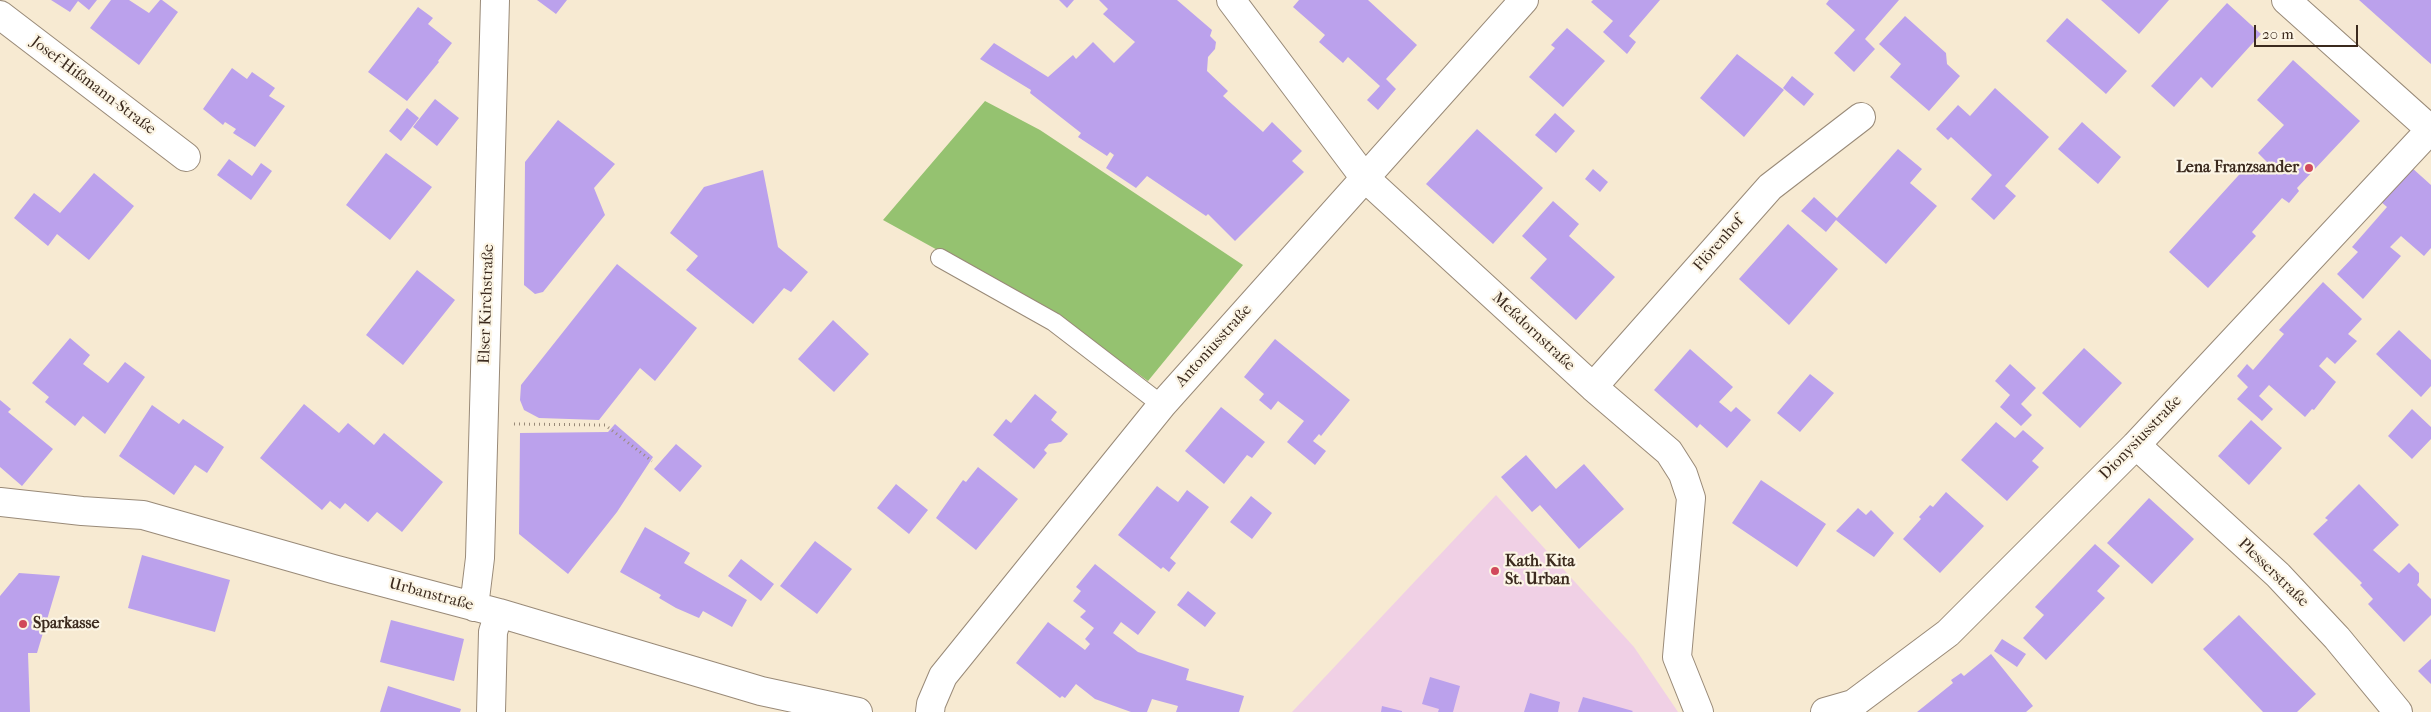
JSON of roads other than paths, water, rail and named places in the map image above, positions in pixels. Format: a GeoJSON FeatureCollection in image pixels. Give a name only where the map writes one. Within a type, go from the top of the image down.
{"type":"FeatureCollection","features":[{"type":"Feature","properties":{"kind":"street","name":"Elser Kirchstraße"},"geometry":{"type":"LineString","coordinates":[[491,712],[494,632],[486,610],[480,558],[495,0]]}},
{"type":"Feature","properties":{"kind":"street","name":"Meßdornstraße"},"geometry":{"type":"LineString","coordinates":[[1231,0],[1364,177],[1593,387],[1669,452],[1683,474],[1691,498],[1677,657],[1699,712]]}},
{"type":"Feature","properties":{"kind":"street","name":"Antoniusstraße"},"geometry":{"type":"LineString","coordinates":[[930,712],[931,704],[944,676],[1162,405],[1524,0]]}},
{"type":"Feature","properties":{"kind":"street"},"geometry":{"type":"LineString","coordinates":[[2286,0],[2431,130]]}},
{"type":"Feature","properties":{"kind":"street","name":"Josef-Hißmann-Straße"},"geometry":{"type":"LineString","coordinates":[[0,14],[186,157]]}},
{"type":"Feature","properties":{"kind":"street","name":"Flörenhof"},"geometry":{"type":"LineString","coordinates":[[1593,387],[1770,187],[1861,117]]}},
{"type":"Feature","properties":{"kind":"street","name":"Dionysiusstraße"},"geometry":{"type":"LineString","coordinates":[[1825,712],[1853,704],[1948,633],[2136,445],[2431,130]]}},
{"type":"Feature","properties":{"kind":"street","name":"Plesserstraße"},"geometry":{"type":"LineString","coordinates":[[2136,445],[2278,575],[2337,638],[2398,712]]}},
{"type":"Feature","properties":{"kind":"street","name":"Urbanstraße"},"geometry":{"type":"LineString","coordinates":[[0,502],[82,512],[143,515],[486,610],[758,701],[858,712]]}},
{"type":"Feature","properties":{"kind":"lane"},"geometry":{"type":"LineString","coordinates":[[940,258],[1054,322],[1162,405]]}},
{"type":"Feature","properties":{"kind":"place","name":"Lena Franzsander"},"geometry":{"type":"Point","coordinates":[2309,168]}},
{"type":"Feature","properties":{"kind":"place","name":"Kath. Kita St. Urban"},"geometry":{"type":"Point","coordinates":[1495,571]}},
{"type":"Feature","properties":{"kind":"place","name":"Sparkasse"},"geometry":{"type":"Point","coordinates":[23,624]}}]}
